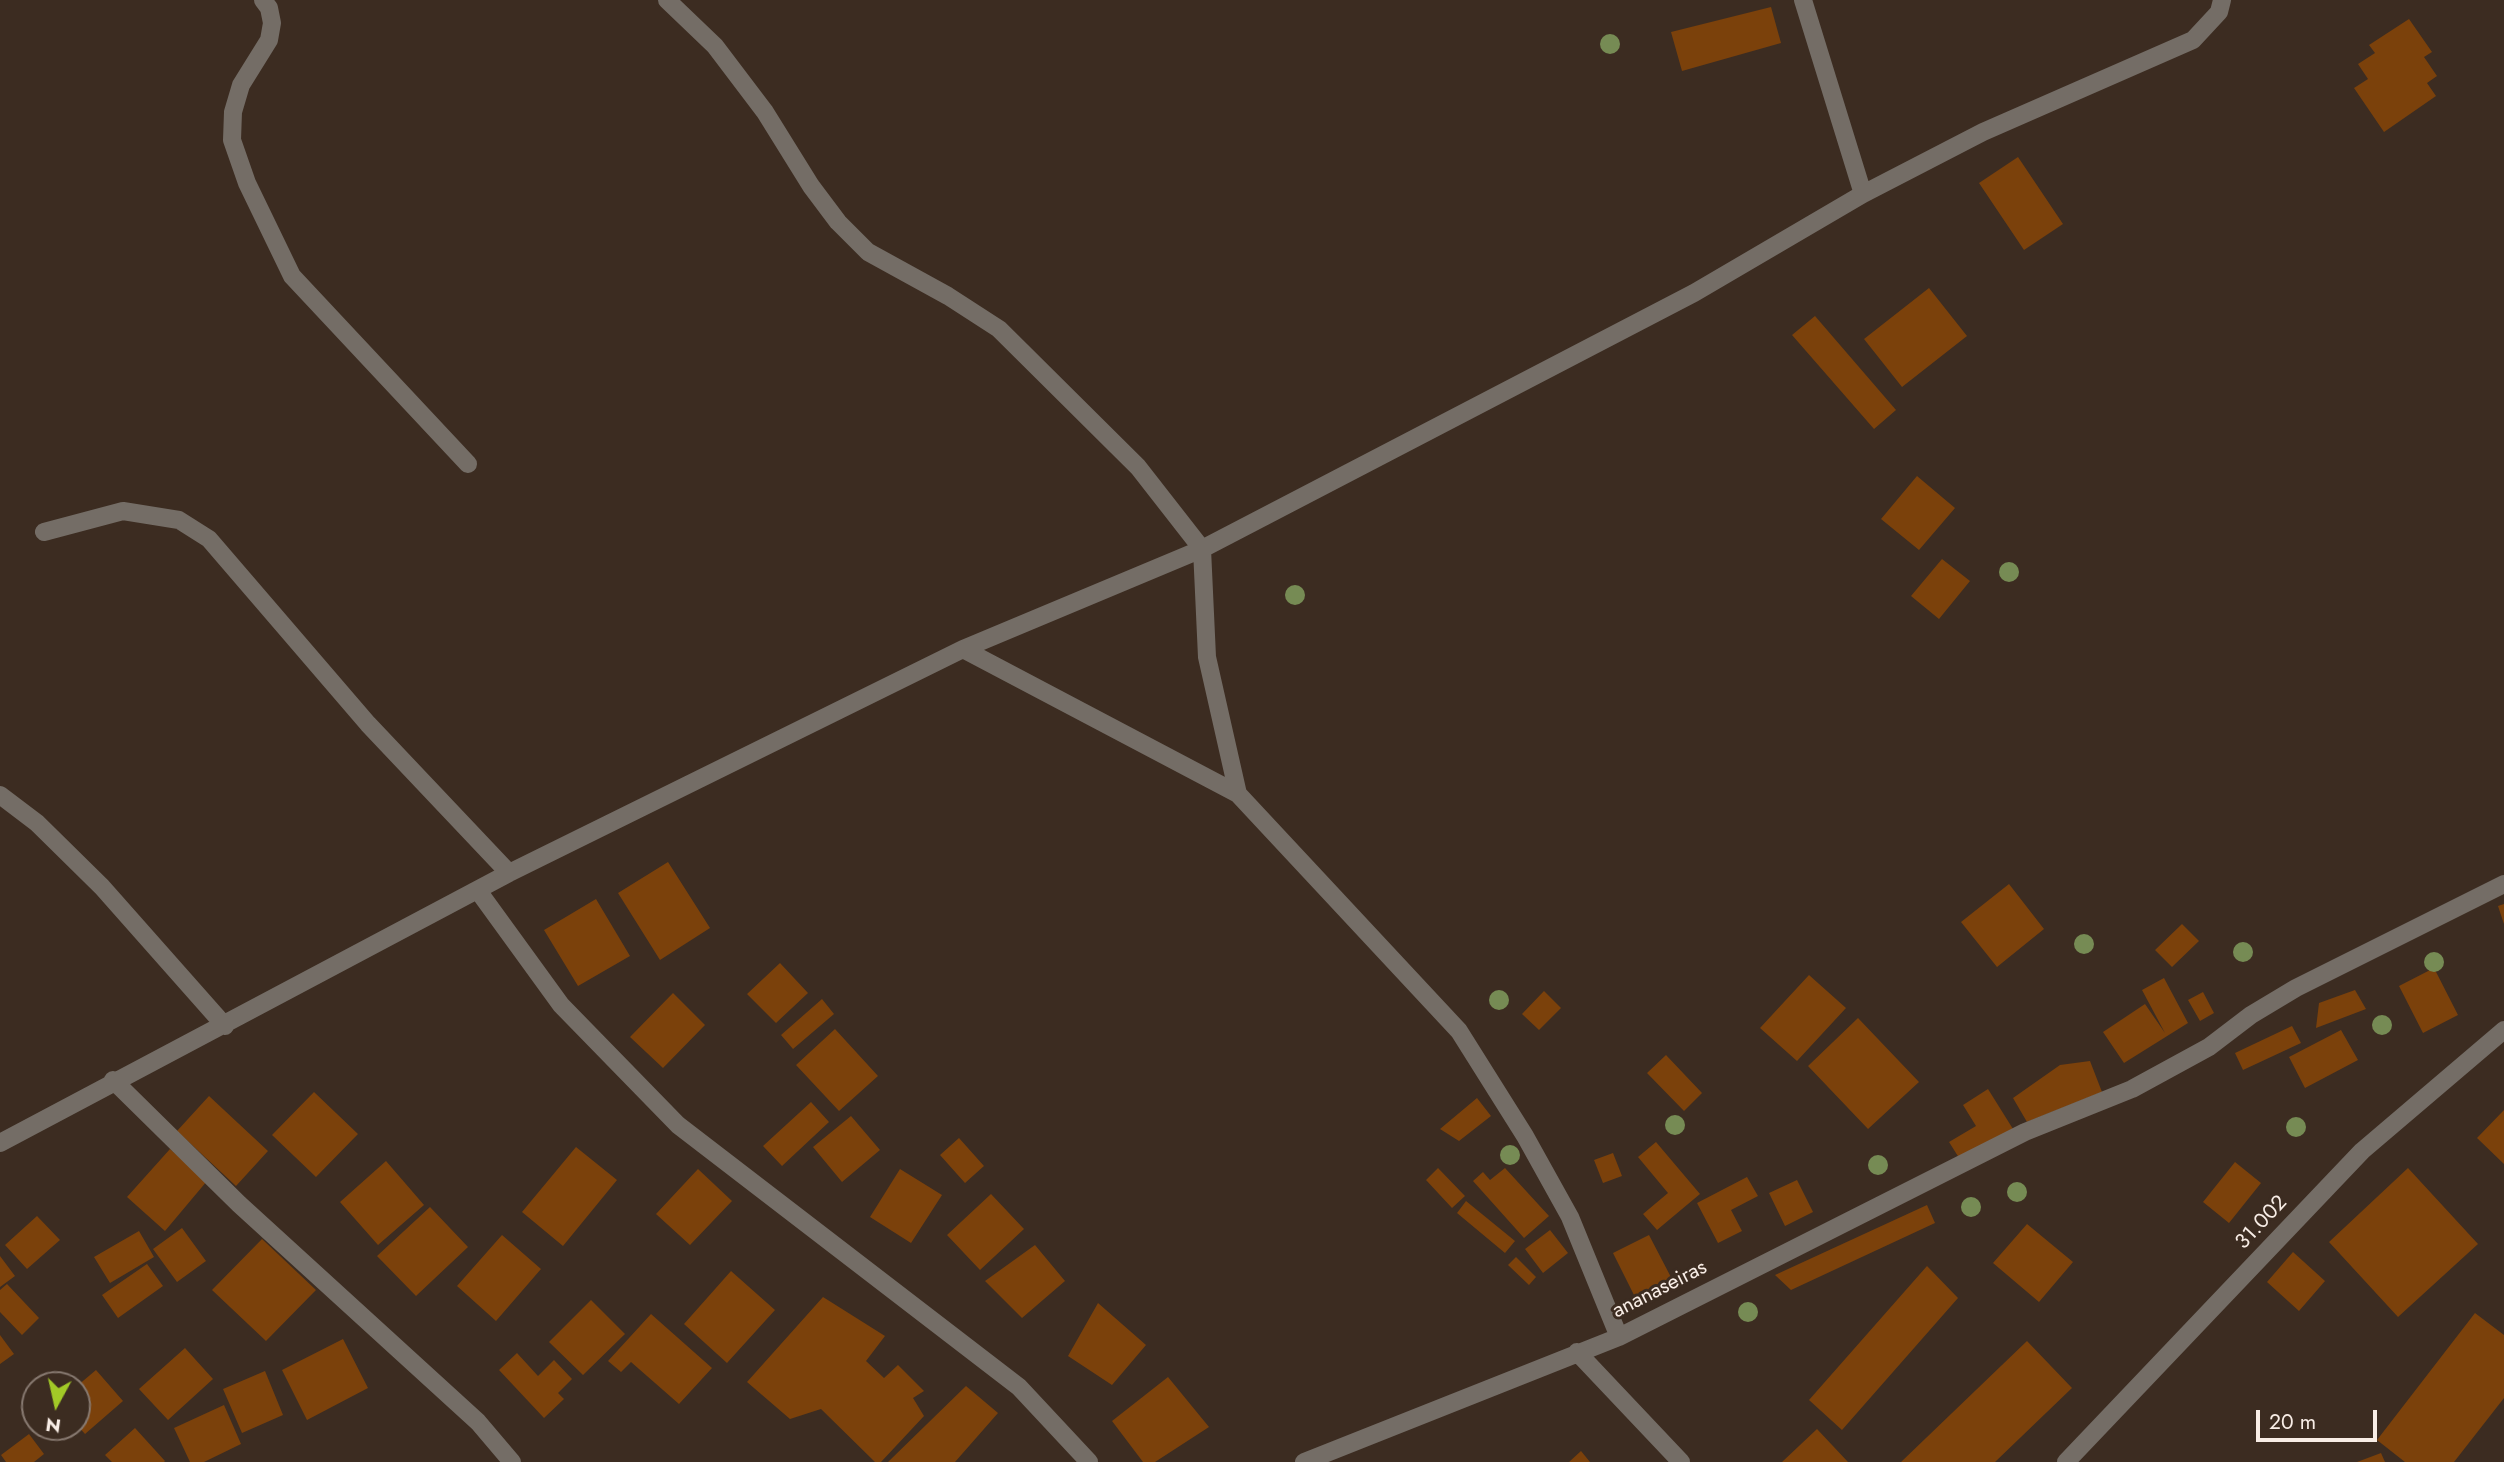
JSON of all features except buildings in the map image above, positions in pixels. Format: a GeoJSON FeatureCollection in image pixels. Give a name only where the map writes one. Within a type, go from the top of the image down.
{"type":"FeatureCollection","features":[{"type":"Feature","properties":{"kind":"street"},"geometry":{"type":"LineString","coordinates":[[263,0],[269,8],[272,23],[269,40],[242,85],[233,112],[232,140],[247,183],[292,276],[468,464]]}},
{"type":"Feature","properties":{"kind":"street"},"geometry":{"type":"LineString","coordinates":[[667,0],[715,46],[765,112],[811,186],[838,222],[868,252],[999,329],[1138,467],[1202,549],[1207,657],[1238,794]]}},
{"type":"Feature","properties":{"kind":"street"},"geometry":{"type":"LineString","coordinates":[[1802,0],[1863,194]]}},
{"type":"Feature","properties":{"kind":"street"},"geometry":{"type":"LineString","coordinates":[[0,1143],[113,1080],[225,1026],[480,892],[509,873],[963,649],[1202,549],[1694,293],[1863,194],[1983,132],[2193,40],[2218,12],[2222,0]]}},
{"type":"Feature","properties":{"kind":"street"},"geometry":{"type":"LineString","coordinates":[[44,532],[123,511],[179,520],[209,539],[368,724],[509,873]]}},
{"type":"Feature","properties":{"kind":"street"},"geometry":{"type":"LineString","coordinates":[[963,649],[1238,794],[1460,1031],[1525,1136],[1570,1217],[1619,1337]]}},
{"type":"Feature","properties":{"kind":"street"},"geometry":{"type":"LineString","coordinates":[[0,795],[37,823],[102,887],[225,1026]]}},
{"type":"Feature","properties":{"kind":"street","name":"ananaseiras"},"geometry":{"type":"LineString","coordinates":[[1304,1462],[1619,1337],[2025,1132],[2132,1088],[2209,1047],[2251,1015],[2296,988],[2504,884]]}},
{"type":"Feature","properties":{"kind":"street"},"geometry":{"type":"LineString","coordinates":[[480,892],[561,1004],[678,1125],[1019,1387],[1089,1462]]}},
{"type":"Feature","properties":{"kind":"street","name":"31.002"},"geometry":{"type":"LineString","coordinates":[[2066,1462],[2362,1151],[2504,1030]]}},
{"type":"Feature","properties":{"kind":"street"},"geometry":{"type":"LineString","coordinates":[[113,1080],[239,1204],[478,1422],[512,1462]]}},
{"type":"Feature","properties":{"kind":"street"},"geometry":{"type":"LineString","coordinates":[[1577,1352],[1681,1462]]}}]}
